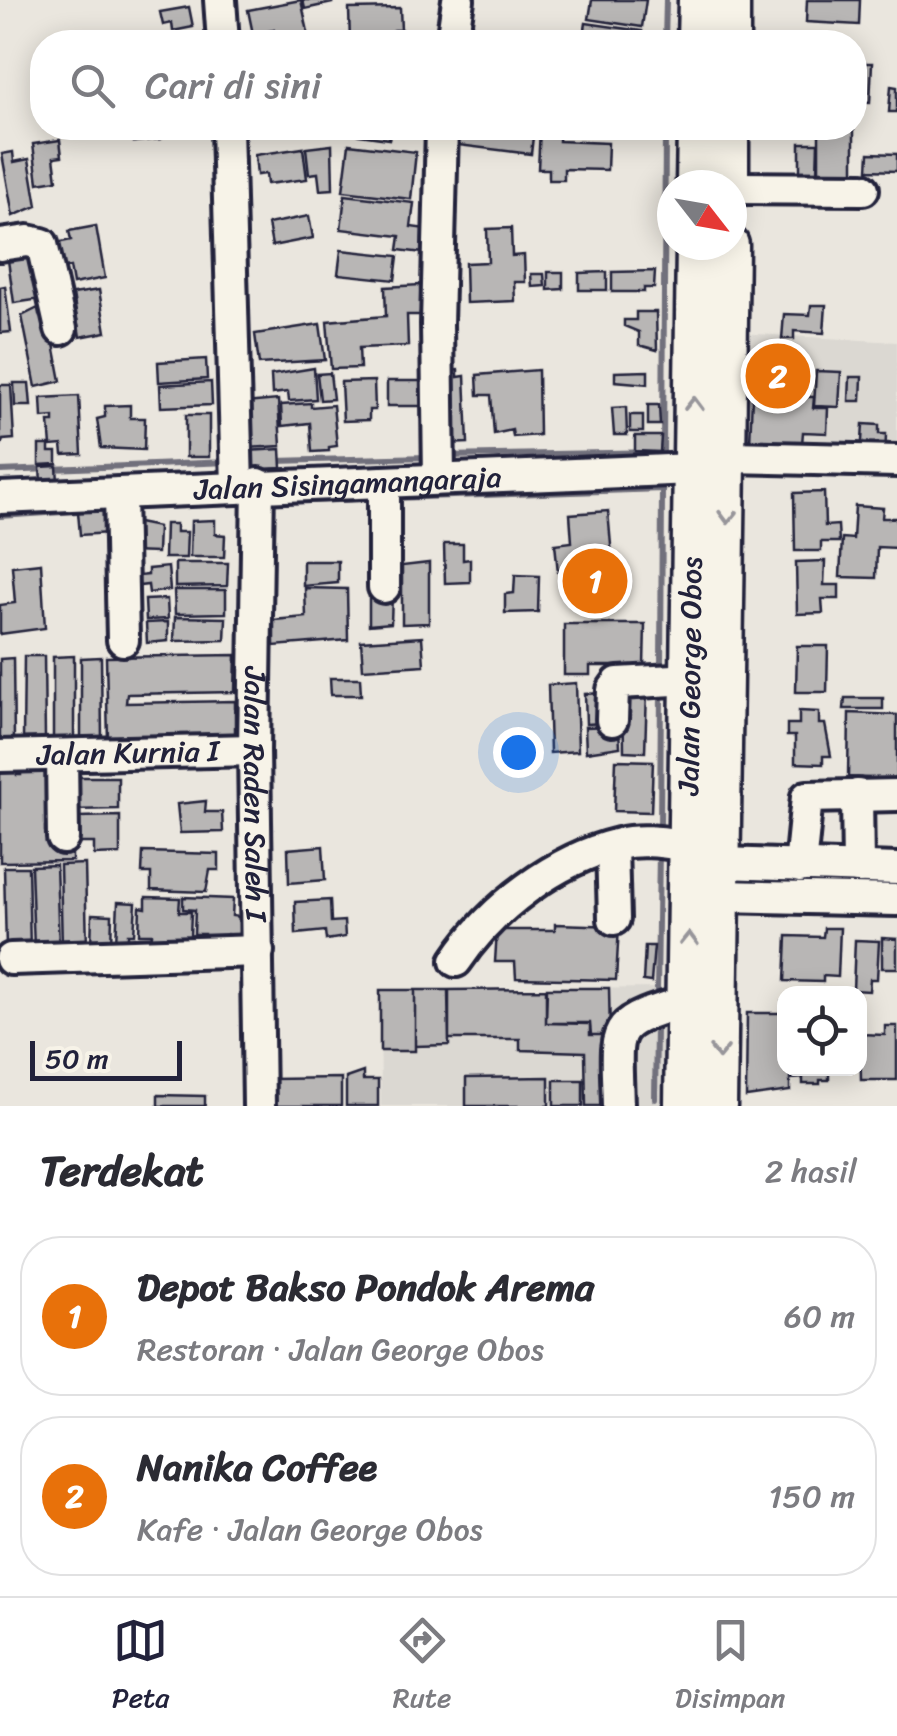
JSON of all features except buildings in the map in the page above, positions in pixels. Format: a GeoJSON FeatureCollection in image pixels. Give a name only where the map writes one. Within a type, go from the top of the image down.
{"type":"FeatureCollection","features":[{"type":"Feature","properties":{"kind":"main road"},"geometry":{"type":"LineString","coordinates":[[698,0],[716,30]]}},
{"type":"Feature","properties":{"kind":"main road"},"geometry":{"type":"LineString","coordinates":[[696,140],[696,170]]}},
{"type":"Feature","properties":{"kind":"main road"},"geometry":{"type":"LineString","coordinates":[[729,140],[730,170]]}},
{"type":"Feature","properties":{"kind":"main road","name":"Jalan George Obos"},"geometry":{"type":"LineString","coordinates":[[696,260],[692,469],[704,661],[717,1106]]}},
{"type":"Feature","properties":{"kind":"main road","name":"Jalan George Obos"},"geometry":{"type":"LineString","coordinates":[[704,661],[729,457],[729,260]]}},
{"type":"Feature","properties":{"kind":"main road","name":"Jalan George Obos"},"geometry":{"type":"LineString","coordinates":[[684,1106],[687,1001],[712,868]]}},
{"type":"Feature","properties":{"kind":"street"},"geometry":{"type":"LineString","coordinates":[[220,0],[222,30]]}},
{"type":"Feature","properties":{"kind":"street"},"geometry":{"type":"LineString","coordinates":[[454,30],[458,0]]}},
{"type":"Feature","properties":{"kind":"street","name":"Jalan Raden Saleh I"},"geometry":{"type":"LineString","coordinates":[[229,140],[248,485],[260,1106]]}},
{"type":"Feature","properties":{"kind":"street"},"geometry":{"type":"LineString","coordinates":[[439,479],[436,324],[442,140]]}},
{"type":"Feature","properties":{"kind":"street"},"geometry":{"type":"LineString","coordinates":[[747,187],[863,189]]}},
{"type":"Feature","properties":{"kind":"street"},"geometry":{"type":"LineString","coordinates":[[0,244],[28,240],[42,244],[60,329]]}},
{"type":"Feature","properties":{"kind":"street"},"geometry":{"type":"LineString","coordinates":[[729,457],[897,461]]}},
{"type":"Feature","properties":{"kind":"street","name":"Jalan Sisingamangaraja"},"geometry":{"type":"LineString","coordinates":[[0,498],[692,469]]}},
{"type":"Feature","properties":{"kind":"street"},"geometry":{"type":"LineString","coordinates":[[384,482],[384,587]]}},
{"type":"Feature","properties":{"kind":"street"},"geometry":{"type":"LineString","coordinates":[[120,493],[123,640]]}},
{"type":"Feature","properties":{"kind":"street"},"geometry":{"type":"LineString","coordinates":[[612,720],[613,690],[618,683],[704,661]]}},
{"type":"Feature","properties":{"kind":"street","name":"Jalan Kurnia I"},"geometry":{"type":"LineString","coordinates":[[0,756],[254,750]]}},
{"type":"Feature","properties":{"kind":"street"},"geometry":{"type":"LineString","coordinates":[[62,755],[63,838]]}},
{"type":"Feature","properties":{"kind":"street"},"geometry":{"type":"LineString","coordinates":[[857,794],[858,868]]}},
{"type":"Feature","properties":{"kind":"street"},"geometry":{"type":"LineString","coordinates":[[800,867],[807,798],[897,795]]}},
{"type":"Feature","properties":{"kind":"street"},"geometry":{"type":"LineString","coordinates":[[456,961],[487,922],[532,885],[612,846],[644,841],[712,868],[897,900]]}},
{"type":"Feature","properties":{"kind":"street"},"geometry":{"type":"LineString","coordinates":[[612,846],[614,919]]}},
{"type":"Feature","properties":{"kind":"street"},"geometry":{"type":"LineString","coordinates":[[712,868],[897,868]]}},
{"type":"Feature","properties":{"kind":"street"},"geometry":{"type":"LineString","coordinates":[[12,959],[258,951]]}},
{"type":"Feature","properties":{"kind":"street"},"geometry":{"type":"LineString","coordinates":[[618,1106],[620,1031],[631,1017],[687,1001]]}},
{"type":"Feature","properties":{"kind":"shaded area"},"geometry":{"type":"Polygon","coordinates":[[[739,333],[897,342],[897,452],[738,449],[739,333]]]}},
{"type":"Feature","properties":{"kind":"shaded area"},"geometry":{"type":"Polygon","coordinates":[[[675,988],[671,1106],[381,1106],[380,990],[675,988]]]}},
{"type":"Feature","properties":{"kind":"waterway"},"geometry":{"type":"LineString","coordinates":[[665,30],[666,0]]}},
{"type":"Feature","properties":{"kind":"waterway"},"geometry":{"type":"LineString","coordinates":[[446,456],[663,452],[665,140]]}},
{"type":"Feature","properties":{"kind":"waterway"},"geometry":{"type":"LineString","coordinates":[[276,461],[428,457]]}},
{"type":"Feature","properties":{"kind":"waterway"},"geometry":{"type":"LineString","coordinates":[[0,471],[229,462]]}},
{"type":"Feature","properties":{"kind":"waterway"},"geometry":{"type":"LineString","coordinates":[[392,498],[662,489],[661,671]]}},
{"type":"Feature","properties":{"kind":"waterway"},"geometry":{"type":"LineString","coordinates":[[267,502],[375,499]]}},
{"type":"Feature","properties":{"kind":"waterway"},"geometry":{"type":"LineString","coordinates":[[127,508],[250,503]]}},
{"type":"Feature","properties":{"kind":"waterway"},"geometry":{"type":"LineString","coordinates":[[0,516],[110,509]]}},
{"type":"Feature","properties":{"kind":"waterway"},"geometry":{"type":"LineString","coordinates":[[660,831],[661,689]]}},
{"type":"Feature","properties":{"kind":"waterway"},"geometry":{"type":"LineString","coordinates":[[657,992],[659,849]]}},
{"type":"Feature","properties":{"kind":"waterway"},"geometry":{"type":"LineString","coordinates":[[655,1099],[656,1027]]}},
{"type":"Feature","properties":{"kind":"place","name":"Nanika Coffee"},"geometry":{"type":"Point","coordinates":[778,376]}},
{"type":"Feature","properties":{"kind":"place","name":"Depot Bakso Pondok Arema"},"geometry":{"type":"Point","coordinates":[595,581]}}]}
